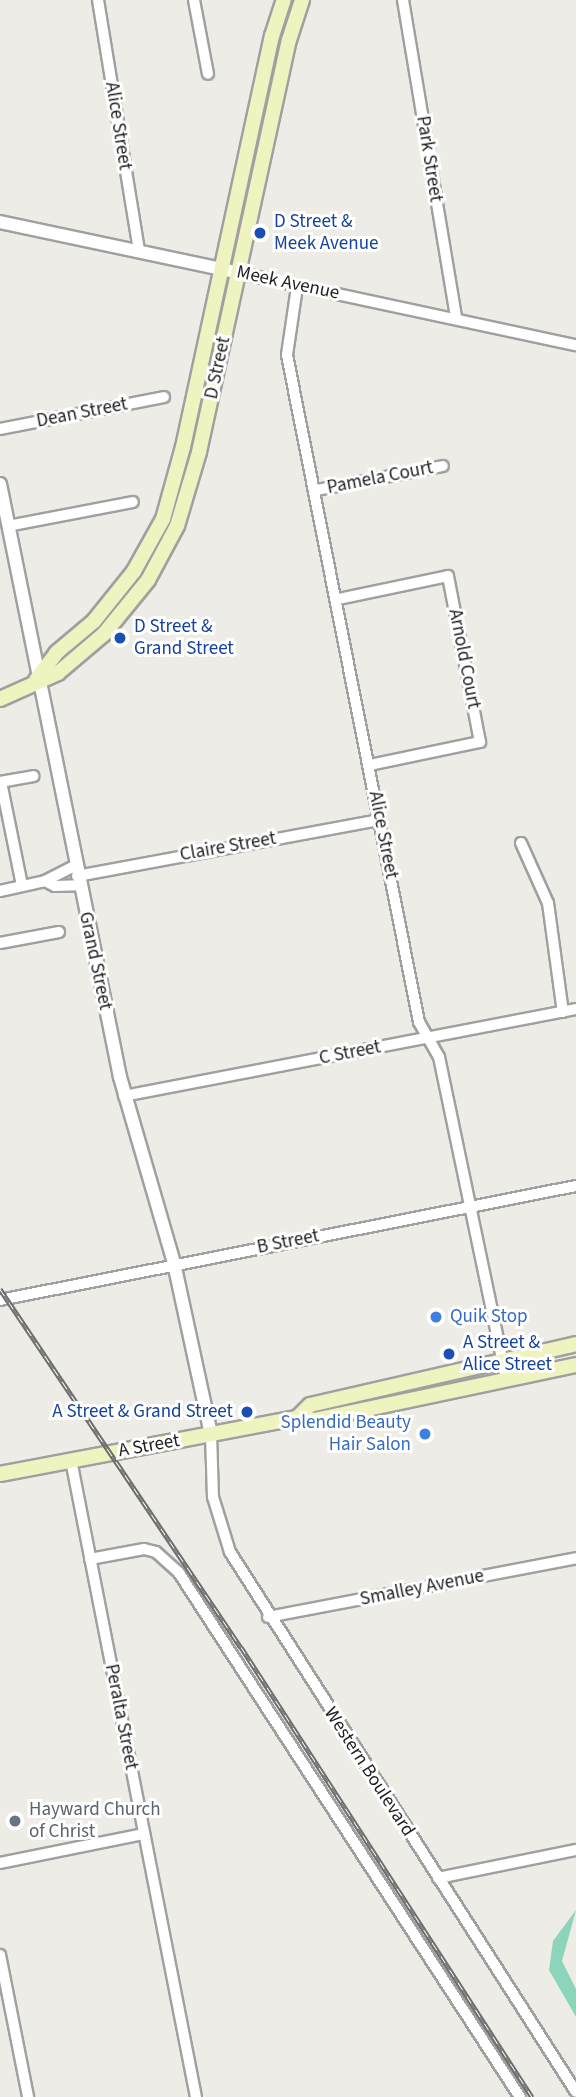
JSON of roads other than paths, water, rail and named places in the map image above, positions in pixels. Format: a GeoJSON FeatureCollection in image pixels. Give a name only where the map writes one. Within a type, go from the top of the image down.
{"type":"FeatureCollection","features":[{"type":"Feature","properties":{"kind":"main road","name":"D Street"},"geometry":{"type":"LineString","coordinates":[[36,680],[56,653],[94,621],[134,571],[163,519],[183,447],[221,268],[284,0]]}},
{"type":"Feature","properties":{"kind":"main road","name":"D Street"},"geometry":{"type":"LineString","coordinates":[[0,698],[36,680],[58,673],[104,635],[148,580],[177,526],[200,452],[289,40],[302,0]]}},
{"type":"Feature","properties":{"kind":"main road","name":"A Street"},"geometry":{"type":"LineString","coordinates":[[297,1418],[310,1405],[501,1357],[576,1344]]}},
{"type":"Feature","properties":{"kind":"main road","name":"A Street"},"geometry":{"type":"LineString","coordinates":[[0,1474],[297,1418],[315,1420],[576,1365]]}},
{"type":"Feature","properties":{"kind":"street","name":"Alice Street"},"geometry":{"type":"LineString","coordinates":[[98,0],[139,251]]}},
{"type":"Feature","properties":{"kind":"street"},"geometry":{"type":"LineString","coordinates":[[194,0],[208,74]]}},
{"type":"Feature","properties":{"kind":"street","name":"Park Street"},"geometry":{"type":"LineString","coordinates":[[403,0],[456,318]]}},
{"type":"Feature","properties":{"kind":"street","name":"Meek Avenue"},"geometry":{"type":"LineString","coordinates":[[0,222],[576,345]]}},
{"type":"Feature","properties":{"kind":"street","name":"Alice Street"},"geometry":{"type":"LineString","coordinates":[[297,287],[287,355],[317,490],[419,1022],[439,1057],[506,1379]]}},
{"type":"Feature","properties":{"kind":"street","name":"Dean Street"},"geometry":{"type":"LineString","coordinates":[[0,429],[164,397]]}},
{"type":"Feature","properties":{"kind":"street","name":"Pamela Court"},"geometry":{"type":"LineString","coordinates":[[317,490],[443,466]]}},
{"type":"Feature","properties":{"kind":"street","name":"Grand Street"},"geometry":{"type":"LineString","coordinates":[[0,485],[27,612],[36,680],[124,1096],[174,1264],[211,1434]]}},
{"type":"Feature","properties":{"kind":"street"},"geometry":{"type":"LineString","coordinates":[[8,526],[133,502]]}},
{"type":"Feature","properties":{"kind":"street","name":"Arnold Court"},"geometry":{"type":"LineString","coordinates":[[338,599],[448,576],[480,742],[370,765]]}},
{"type":"Feature","properties":{"kind":"street"},"geometry":{"type":"LineString","coordinates":[[22,885],[0,782],[33,776]]}},
{"type":"Feature","properties":{"kind":"street","name":"Claire Street"},"geometry":{"type":"LineString","coordinates":[[77,876],[380,820]]}},
{"type":"Feature","properties":{"kind":"street"},"geometry":{"type":"LineString","coordinates":[[521,844],[548,902],[563,1012]]}},
{"type":"Feature","properties":{"kind":"street"},"geometry":{"type":"LineString","coordinates":[[0,891],[77,876]]}},
{"type":"Feature","properties":{"kind":"street"},"geometry":{"type":"LineString","coordinates":[[45,881],[55,887],[77,876]]}},
{"type":"Feature","properties":{"kind":"street"},"geometry":{"type":"LineString","coordinates":[[0,943],[59,932]]}},
{"type":"Feature","properties":{"kind":"street","name":"C Street"},"geometry":{"type":"LineString","coordinates":[[124,1096],[576,1009]]}},
{"type":"Feature","properties":{"kind":"street","name":"B Street"},"geometry":{"type":"LineString","coordinates":[[0,1300],[576,1186]]}},
{"type":"Feature","properties":{"kind":"street","name":"Western Boulevard"},"geometry":{"type":"LineString","coordinates":[[211,1434],[213,1497],[230,1552],[268,1617],[576,2092]]}},
{"type":"Feature","properties":{"kind":"street","name":"Peralta Street"},"geometry":{"type":"LineString","coordinates":[[71,1460],[196,2097]]}},
{"type":"Feature","properties":{"kind":"street"},"geometry":{"type":"LineString","coordinates":[[90,1559],[144,1549],[156,1552],[178,1573],[520,2097]]}},
{"type":"Feature","properties":{"kind":"street","name":"Smalley Avenue"},"geometry":{"type":"LineString","coordinates":[[268,1617],[576,1558]]}},
{"type":"Feature","properties":{"kind":"street"},"geometry":{"type":"LineString","coordinates":[[0,1863],[144,1834]]}},
{"type":"Feature","properties":{"kind":"street"},"geometry":{"type":"LineString","coordinates":[[438,1878],[576,1850]]}},
{"type":"Feature","properties":{"kind":"street"},"geometry":{"type":"LineString","coordinates":[[0,1955],[28,2097]]}},
{"type":"Feature","properties":{"kind":"railway"},"geometry":{"type":"LineString","coordinates":[[0,1289],[241,1647],[532,2097]]}},
{"type":"Feature","properties":{"kind":"place","name":"D Street & Meek Avenue"},"geometry":{"type":"Point","coordinates":[260,233]}},
{"type":"Feature","properties":{"kind":"place","name":"D Street & Grand Street"},"geometry":{"type":"Point","coordinates":[120,638]}},
{"type":"Feature","properties":{"kind":"place","name":"Quik Stop"},"geometry":{"type":"Point","coordinates":[436,1317]}},
{"type":"Feature","properties":{"kind":"place","name":"A Street & Alice Street"},"geometry":{"type":"Point","coordinates":[449,1354]}},
{"type":"Feature","properties":{"kind":"place","name":"A Street & Grand Street"},"geometry":{"type":"Point","coordinates":[247,1412]}},
{"type":"Feature","properties":{"kind":"place","name":"Splendid Beauty Hair Salon"},"geometry":{"type":"Point","coordinates":[425,1434]}},
{"type":"Feature","properties":{"kind":"place","name":"Hayward Church of Christ"},"geometry":{"type":"Point","coordinates":[15,1821]}}]}
